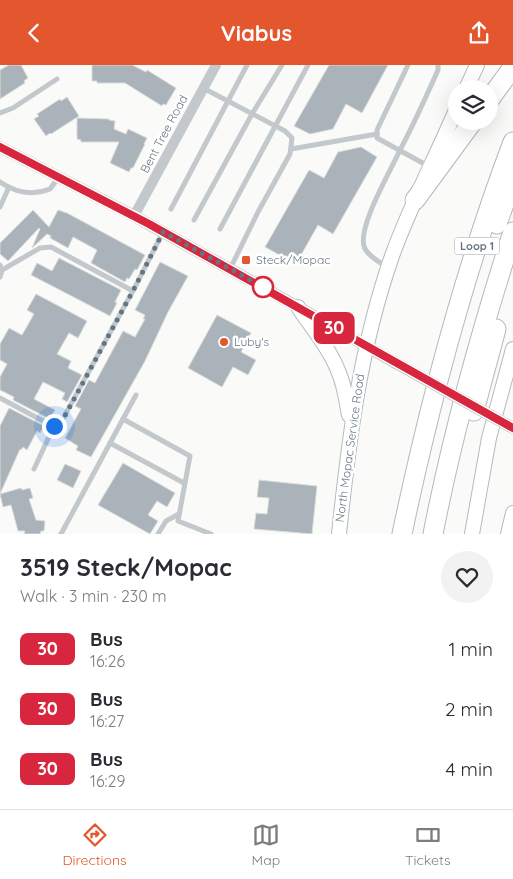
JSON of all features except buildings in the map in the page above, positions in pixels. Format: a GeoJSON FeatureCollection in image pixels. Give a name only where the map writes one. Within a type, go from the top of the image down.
{"type":"FeatureCollection","features":[{"type":"Feature","properties":{"kind":"highway"},"geometry":{"type":"LineString","coordinates":[[498,88],[513,67]]}},
{"type":"Feature","properties":{"kind":"highway"},"geometry":{"type":"LineString","coordinates":[[415,200],[466,130]]}},
{"type":"Feature","properties":{"kind":"highway","name":"Loop 1"},"geometry":{"type":"LineString","coordinates":[[402,534],[445,353],[494,193],[513,142]]}},
{"type":"Feature","properties":{"kind":"highway"},"geometry":{"type":"LineString","coordinates":[[416,534],[428,475],[458,354],[490,246],[513,178]]}},
{"type":"Feature","properties":{"kind":"highway"},"geometry":{"type":"LineString","coordinates":[[433,534],[442,488],[474,360],[513,232]]}},
{"type":"Feature","properties":{"kind":"highway"},"geometry":{"type":"LineString","coordinates":[[446,534],[462,459],[486,365],[513,273]]}},
{"type":"Feature","properties":{"kind":"main road"},"geometry":{"type":"LineString","coordinates":[[470,80],[477,65]]}},
{"type":"Feature","properties":{"kind":"main road","name":"North Mopac Service Road"},"geometry":{"type":"LineString","coordinates":[[339,534],[351,428],[366,346],[388,269],[415,200],[448,128]]}},
{"type":"Feature","properties":{"kind":"main road"},"geometry":{"type":"LineString","coordinates":[[298,307],[324,344],[339,372],[344,388],[351,428]]}},
{"type":"Feature","properties":{"kind":"main road"},"geometry":{"type":"LineString","coordinates":[[472,534],[490,439],[513,349]]}},
{"type":"Feature","properties":{"kind":"main road"},"geometry":{"type":"LineString","coordinates":[[508,534],[513,513]]}},
{"type":"Feature","properties":{"kind":"street","name":"Bent Tree Road"},"geometry":{"type":"LineString","coordinates":[[134,216],[216,65]]}},
{"type":"Feature","properties":{"kind":"street"},"geometry":{"type":"LineString","coordinates":[[0,147],[134,216],[513,428]]}},
{"type":"Feature","properties":{"kind":"lane"},"geometry":{"type":"LineString","coordinates":[[171,209],[248,65]]}},
{"type":"Feature","properties":{"kind":"lane"},"geometry":{"type":"LineString","coordinates":[[194,220],[252,114],[282,65]]}},
{"type":"Feature","properties":{"kind":"lane"},"geometry":{"type":"LineString","coordinates":[[220,229],[308,65]]}},
{"type":"Feature","properties":{"kind":"lane"},"geometry":{"type":"LineString","coordinates":[[408,65],[377,130],[377,138],[430,168]]}},
{"type":"Feature","properties":{"kind":"lane"},"geometry":{"type":"LineString","coordinates":[[388,269],[364,248],[364,235],[368,217],[438,70],[438,65]]}},
{"type":"Feature","properties":{"kind":"lane"},"geometry":{"type":"LineString","coordinates":[[0,113],[13,108],[57,79]]}},
{"type":"Feature","properties":{"kind":"lane"},"geometry":{"type":"LineString","coordinates":[[203,88],[284,131],[292,138],[290,154],[258,212],[230,269]]}},
{"type":"Feature","properties":{"kind":"lane"},"geometry":{"type":"LineString","coordinates":[[291,149],[377,134]]}},
{"type":"Feature","properties":{"kind":"lane"},"geometry":{"type":"LineString","coordinates":[[0,182],[31,194],[50,189],[59,177]]}},
{"type":"Feature","properties":{"kind":"lane"},"geometry":{"type":"LineString","coordinates":[[0,207],[9,187]]}},
{"type":"Feature","properties":{"kind":"lane"},"geometry":{"type":"LineString","coordinates":[[0,398],[54,426],[59,426],[163,232]]}},
{"type":"Feature","properties":{"kind":"lane"},"geometry":{"type":"LineString","coordinates":[[0,277],[1,268],[40,248],[51,247],[133,291]]}},
{"type":"Feature","properties":{"kind":"lane"},"geometry":{"type":"LineString","coordinates":[[60,534],[136,395]]}},
{"type":"Feature","properties":{"kind":"lane"},"geometry":{"type":"LineString","coordinates":[[123,419],[190,456],[178,521],[211,534]]}},
{"type":"Feature","properties":{"kind":"lane"},"geometry":{"type":"LineString","coordinates":[[34,469],[54,426]]}},
{"type":"Feature","properties":{"kind":"lane"},"geometry":{"type":"LineString","coordinates":[[110,443],[162,473],[184,483]]}},
{"type":"Feature","properties":{"kind":"lane"},"geometry":{"type":"LineString","coordinates":[[158,534],[166,521],[179,514]]}},
{"type":"Feature","properties":{"kind":"bus line","name":"30"},"geometry":{"type":"LineString","coordinates":[[0,147],[149,224],[513,428]]}},
{"type":"Feature","properties":{"kind":"place","name":"Steck/Mopac"},"geometry":{"type":"Point","coordinates":[246,260]}},
{"type":"Feature","properties":{"kind":"place","name":"Luby's"},"geometry":{"type":"Point","coordinates":[224,342]}},
{"type":"Feature","properties":{"kind":"route"},"geometry":{"type":"LineString","coordinates":[[54,426],[59,426],[61,423],[163,232],[263,287]]}}]}
